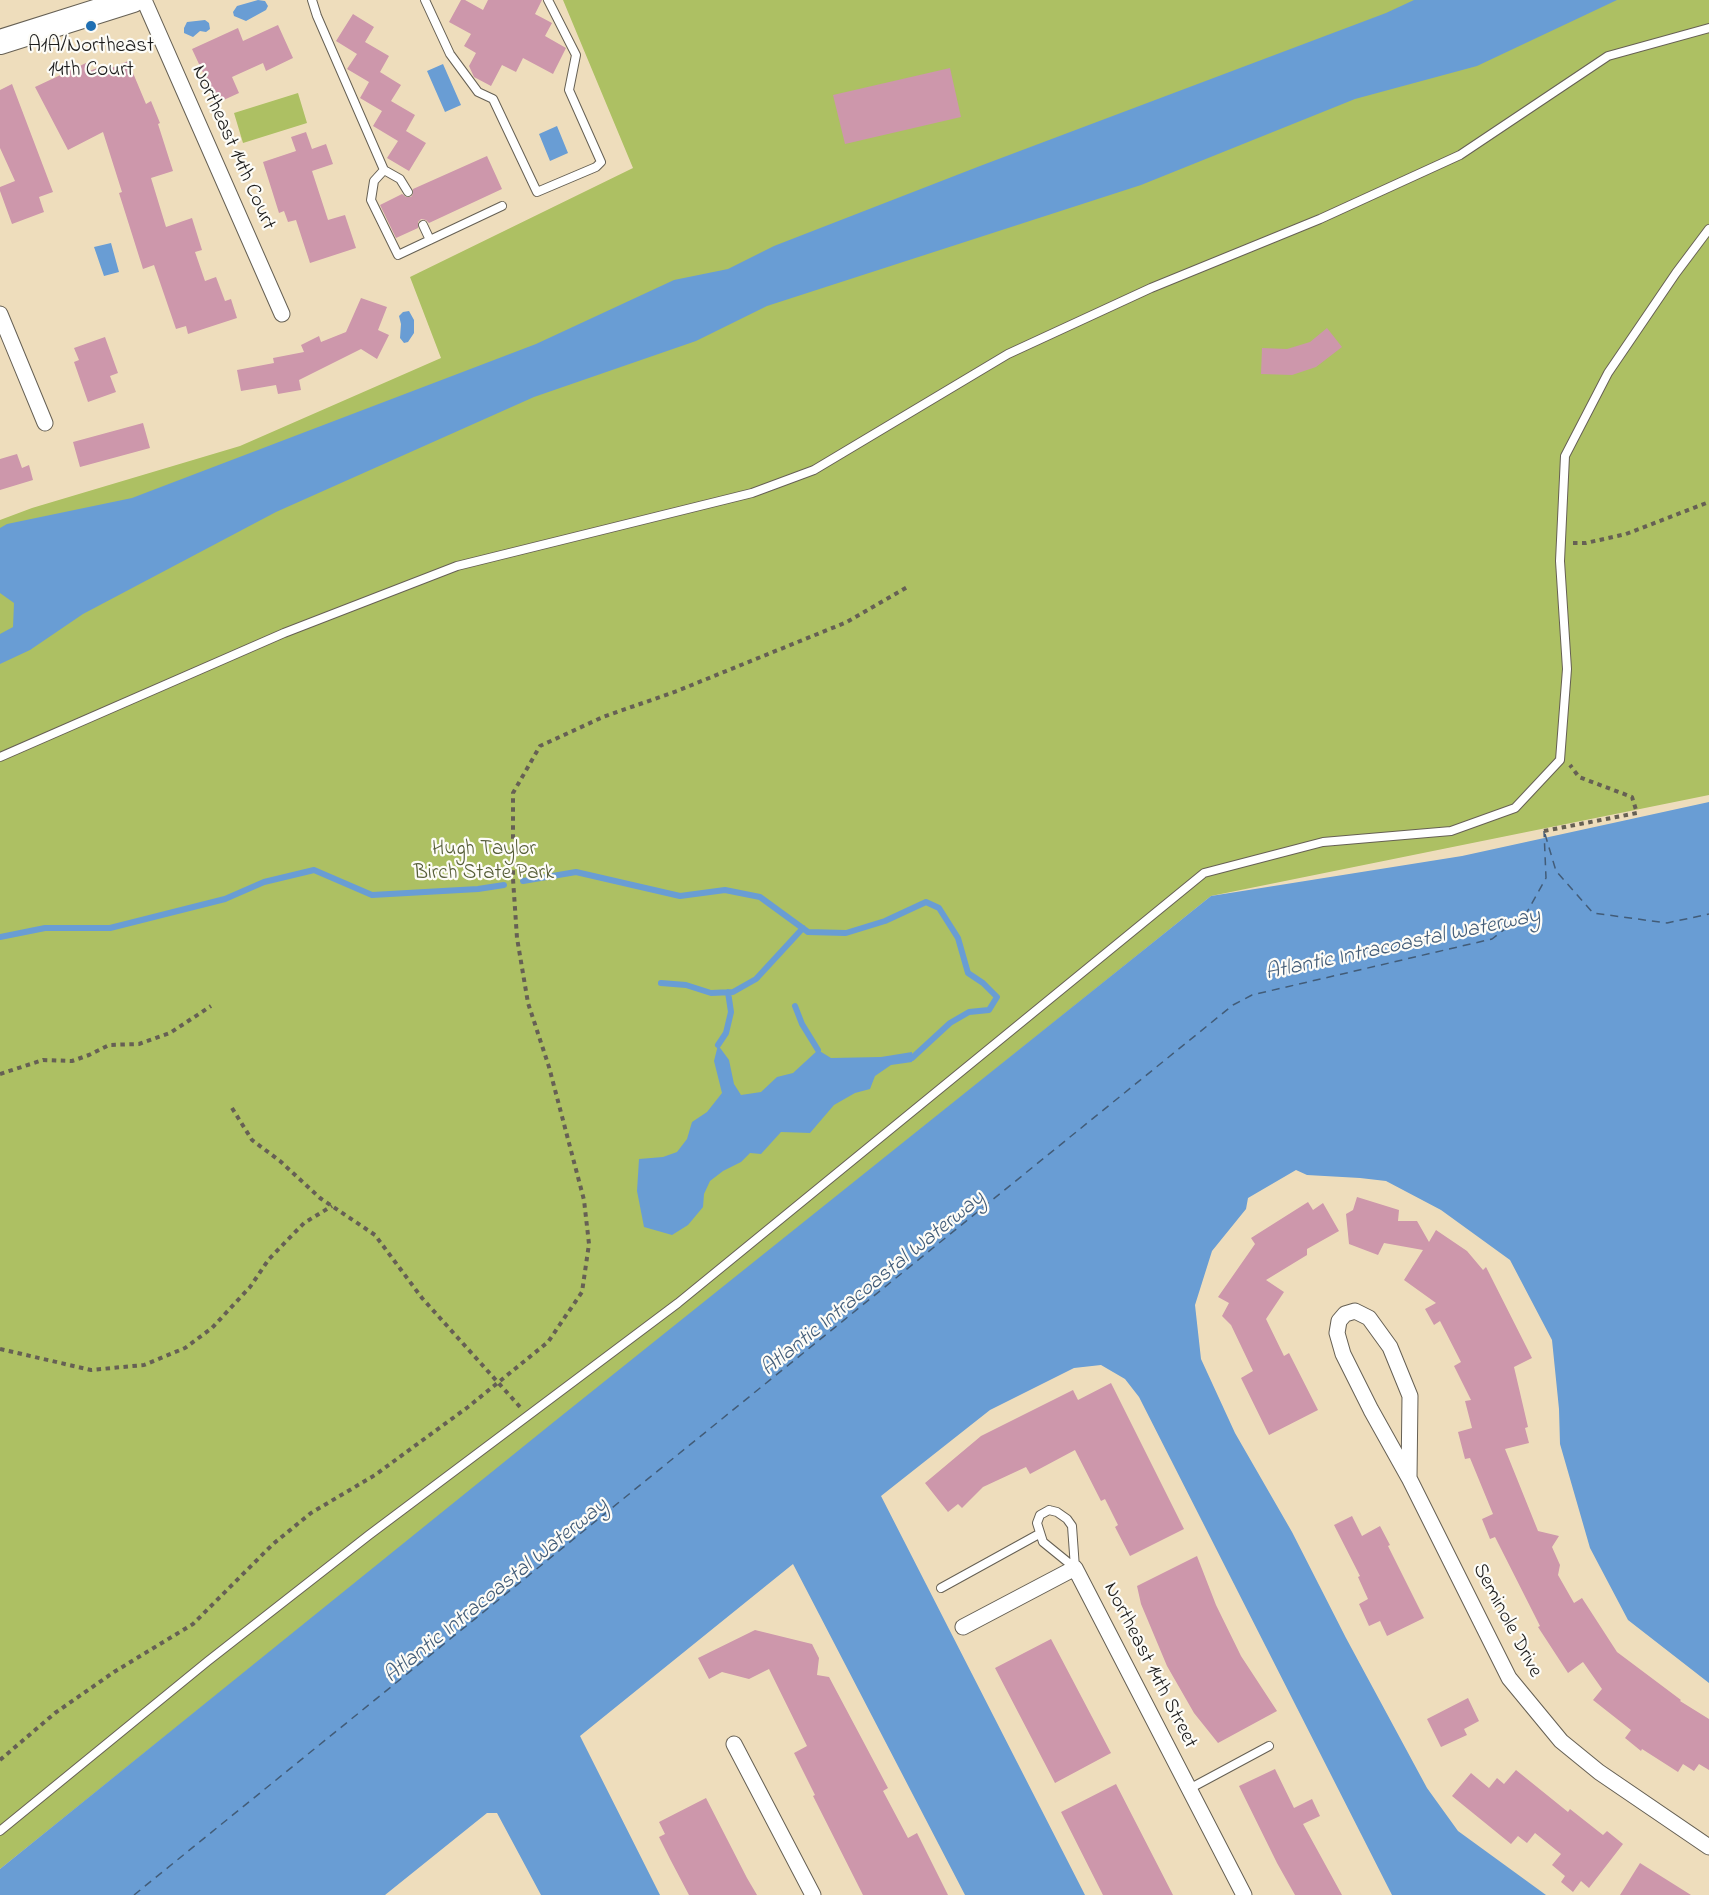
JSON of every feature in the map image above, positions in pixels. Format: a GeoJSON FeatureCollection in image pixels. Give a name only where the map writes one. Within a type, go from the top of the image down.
{"type":"FeatureCollection","features":[{"type":"Feature","properties":{"kind":"main road"},"geometry":{"type":"LineString","coordinates":[[0,42],[133,0]]}},
{"type":"Feature","properties":{"kind":"street","name":"Northeast 14th Court"},"geometry":{"type":"LineString","coordinates":[[144,0],[282,314]]}},
{"type":"Feature","properties":{"kind":"street"},"geometry":{"type":"LineString","coordinates":[[0,314],[45,423]]}},
{"type":"Feature","properties":{"kind":"street","name":"Seminole Drive"},"geometry":{"type":"LineString","coordinates":[[1409,1478],[1410,1396],[1390,1347],[1369,1318],[1355,1311],[1345,1314],[1339,1321],[1337,1333],[1355,1381],[1409,1478],[1509,1678],[1561,1741],[1599,1772],[1709,1847]]}},
{"type":"Feature","properties":{"kind":"street","name":"Northeast 14th Street"},"geometry":{"type":"LineString","coordinates":[[963,1627],[1075,1568],[1244,1895]]}},
{"type":"Feature","properties":{"kind":"street"},"geometry":{"type":"LineString","coordinates":[[734,1744],[813,1895]]}},
{"type":"Feature","properties":{"kind":"lane"},"geometry":{"type":"LineString","coordinates":[[312,0],[384,170],[400,179],[408,192]]}},
{"type":"Feature","properties":{"kind":"lane"},"geometry":{"type":"LineString","coordinates":[[425,0],[450,54],[478,92],[493,99],[537,192],[596,167],[601,162],[569,90],[576,56],[548,0]]}},
{"type":"Feature","properties":{"kind":"lane"},"geometry":{"type":"LineString","coordinates":[[0,757],[284,633],[457,566],[752,493],[814,470],[1008,354],[1151,288],[1320,219],[1460,154],[1608,56],[1709,28]]}},
{"type":"Feature","properties":{"kind":"lane"},"geometry":{"type":"LineString","coordinates":[[384,170],[374,181],[371,200],[398,255],[502,206]]}},
{"type":"Feature","properties":{"kind":"lane"},"geometry":{"type":"LineString","coordinates":[[423,225],[430,240]]}},
{"type":"Feature","properties":{"kind":"lane"},"geometry":{"type":"LineString","coordinates":[[0,1831],[208,1661],[360,1542],[678,1303],[1204,873],[1323,842],[1451,831],[1515,808],[1560,760],[1566,669],[1560,561],[1565,456],[1608,373],[1709,229]]}},
{"type":"Feature","properties":{"kind":"lane"},"geometry":{"type":"LineString","coordinates":[[1049,1510],[1057,1512],[1072,1526],[1075,1568],[1054,1553],[1043,1542],[1039,1534],[1037,1523],[1040,1515],[1049,1510]]}},
{"type":"Feature","properties":{"kind":"lane"},"geometry":{"type":"LineString","coordinates":[[941,1588],[1039,1534]]}},
{"type":"Feature","properties":{"kind":"lane"},"geometry":{"type":"LineString","coordinates":[[1189,1789],[1269,1746]]}},
{"type":"Feature","properties":{"kind":"path"},"geometry":{"type":"LineString","coordinates":[[1561,543],[1586,543],[1626,534],[1709,502]]}},
{"type":"Feature","properties":{"kind":"path"},"geometry":{"type":"LineString","coordinates":[[0,1760],[55,1713],[114,1672],[193,1624],[273,1544],[311,1513],[375,1475],[498,1383],[548,1342],[582,1292],[589,1244],[584,1200],[549,1067],[528,1003],[517,938],[513,879],[513,793],[540,746],[603,717],[677,691],[848,622],[909,586]]}},
{"type":"Feature","properties":{"kind":"path"},"geometry":{"type":"LineString","coordinates":[[1544,831],[1637,813],[1632,797],[1580,777],[1560,753]]}},
{"type":"Feature","properties":{"kind":"path"},"geometry":{"type":"LineString","coordinates":[[0,1074],[43,1060],[72,1061],[109,1045],[139,1044],[170,1033],[211,1006]]}},
{"type":"Feature","properties":{"kind":"path"},"geometry":{"type":"LineString","coordinates":[[232,1108],[252,1140],[280,1161],[320,1198],[375,1235],[422,1298],[528,1416]]}},
{"type":"Feature","properties":{"kind":"path"},"geometry":{"type":"LineString","coordinates":[[0,1349],[91,1370],[144,1365],[185,1348],[212,1328],[250,1287],[269,1259],[304,1223],[332,1206]]}},
{"type":"Feature","properties":{"kind":"green space","name":"Hugh Taylor Birch State Park"},"geometry":{"type":"Polygon","coordinates":[[[563,0],[1709,0],[1709,795],[1211,896],[0,1869],[0,520],[32,508],[240,446],[441,358],[410,277],[633,168],[563,0]]]}},
{"type":"Feature","properties":{"kind":"green space"},"geometry":{"type":"Polygon","coordinates":[[[298,93],[307,123],[243,143],[234,113],[298,93]]]}},
{"type":"Feature","properties":{"kind":"water"},"geometry":{"type":"Polygon","coordinates":[[[258,0],[265,1],[268,6],[266,10],[246,21],[234,16],[233,12],[237,6],[258,0]]]}},
{"type":"Feature","properties":{"kind":"water"},"geometry":{"type":"Polygon","coordinates":[[[1414,0],[1617,0],[1477,66],[1355,99],[1141,185],[767,306],[696,341],[534,397],[276,512],[83,614],[30,650],[0,664],[0,634],[13,627],[14,603],[0,593],[0,528],[7,524],[132,498],[536,344],[674,280],[728,269],[774,246],[1386,13],[1414,0]]]}},
{"type":"Feature","properties":{"kind":"water"},"geometry":{"type":"Polygon","coordinates":[[[205,20],[209,23],[210,29],[206,32],[200,31],[193,37],[184,33],[187,22],[205,20]]]}},
{"type":"Feature","properties":{"kind":"water"},"geometry":{"type":"Polygon","coordinates":[[[443,64],[461,105],[445,112],[427,71],[443,64]]]}},
{"type":"Feature","properties":{"kind":"water"},"geometry":{"type":"Polygon","coordinates":[[[557,126],[568,153],[550,161],[539,134],[557,126]]]}},
{"type":"Feature","properties":{"kind":"water"},"geometry":{"type":"Polygon","coordinates":[[[111,243],[119,272],[104,276],[94,247],[111,243]]]}},
{"type":"Feature","properties":{"kind":"water"},"geometry":{"type":"Polygon","coordinates":[[[409,311],[414,320],[414,333],[408,342],[404,343],[400,338],[399,316],[409,311]]]}},
{"type":"Feature","properties":{"kind":"water","name":"Atlantic Intracoastal Waterway"},"geometry":{"type":"Polygon","coordinates":[[[1709,802],[1709,1683],[1628,1620],[1590,1548],[1560,1444],[1552,1340],[1510,1260],[1441,1210],[1386,1181],[1307,1175],[1296,1170],[1248,1198],[1246,1209],[1212,1251],[1195,1305],[1201,1359],[1235,1433],[1292,1532],[1427,1788],[1458,1831],[1546,1895],[1392,1895],[1139,1397],[1125,1379],[1101,1365],[1074,1368],[990,1410],[881,1496],[1085,1895],[965,1895],[793,1564],[580,1736],[660,1895],[541,1895],[497,1813],[487,1813],[385,1895],[0,1895],[0,1869],[1211,896],[1462,856],[1709,802]]]}},
{"type":"Feature","properties":{"kind":"water"},"geometry":{"type":"Polygon","coordinates":[[[718,1045],[729,1060],[734,1084],[741,1095],[761,1092],[777,1077],[793,1073],[818,1050],[831,1058],[881,1057],[912,1052],[912,1062],[891,1065],[875,1076],[870,1089],[855,1093],[834,1105],[810,1133],[781,1132],[761,1154],[750,1153],[741,1162],[723,1171],[710,1181],[704,1194],[703,1207],[688,1225],[672,1235],[644,1227],[637,1191],[639,1159],[663,1157],[677,1152],[687,1139],[692,1122],[707,1112],[722,1093],[714,1061],[718,1045]]]}},
{"type":"Feature","properties":{"kind":"building"},"geometry":{"type":"Polygon","coordinates":[[[461,0],[483,10],[488,0],[542,0],[535,14],[552,23],[545,36],[566,48],[553,74],[523,58],[516,72],[502,65],[491,86],[474,77],[469,66],[476,53],[464,46],[471,34],[449,22],[461,0]]]}},
{"type":"Feature","properties":{"kind":"building"},"geometry":{"type":"Polygon","coordinates":[[[353,14],[374,27],[365,42],[389,56],[380,72],[401,85],[391,101],[415,115],[406,131],[426,143],[409,171],[387,158],[398,141],[373,126],[382,111],[360,98],[369,82],[347,69],[357,54],[336,41],[353,14]]]}},
{"type":"Feature","properties":{"kind":"building"},"geometry":{"type":"Polygon","coordinates":[[[278,25],[293,58],[266,71],[263,63],[232,77],[239,93],[217,103],[192,49],[238,28],[243,41],[278,25]]]}},
{"type":"Feature","properties":{"kind":"building"},"geometry":{"type":"Polygon","coordinates":[[[128,61],[146,104],[151,101],[160,123],[158,124],[173,171],[151,178],[166,227],[192,218],[202,250],[195,252],[205,281],[216,277],[225,301],[231,299],[237,318],[188,334],[186,326],[176,329],[154,265],[143,269],[103,132],[68,150],[35,87],[86,63],[89,71],[100,67],[102,72],[128,61]]]}},
{"type":"Feature","properties":{"kind":"building"},"geometry":{"type":"Polygon","coordinates":[[[950,68],[961,117],[845,144],[833,95],[950,68]]]}},
{"type":"Feature","properties":{"kind":"building"},"geometry":{"type":"Polygon","coordinates":[[[12,84],[53,192],[39,197],[44,212],[12,224],[0,191],[0,187],[15,181],[0,148],[0,90],[12,84]]]}},
{"type":"Feature","properties":{"kind":"building"},"geometry":{"type":"Polygon","coordinates":[[[306,132],[312,149],[326,144],[333,164],[312,171],[328,220],[345,215],[356,248],[310,263],[296,220],[288,222],[284,211],[279,213],[263,162],[296,151],[291,137],[306,132]]]}},
{"type":"Feature","properties":{"kind":"building"},"geometry":{"type":"Polygon","coordinates":[[[487,156],[502,189],[429,223],[421,219],[418,222],[418,228],[396,238],[380,205],[402,194],[411,197],[413,189],[487,156]]]}},
{"type":"Feature","properties":{"kind":"building"},"geometry":{"type":"Polygon","coordinates":[[[361,298],[387,307],[378,330],[389,335],[377,359],[361,349],[299,380],[301,390],[278,394],[276,385],[241,391],[237,370],[274,363],[273,358],[304,352],[301,345],[319,336],[321,342],[346,332],[361,298]]]}},
{"type":"Feature","properties":{"kind":"building"},"geometry":{"type":"Polygon","coordinates":[[[1327,328],[1342,347],[1316,367],[1292,375],[1261,374],[1262,348],[1287,349],[1310,342],[1327,328]]]}},
{"type":"Feature","properties":{"kind":"building"},"geometry":{"type":"Polygon","coordinates":[[[105,337],[118,373],[110,376],[116,392],[88,402],[74,362],[79,360],[74,348],[105,337]]]}},
{"type":"Feature","properties":{"kind":"building"},"geometry":{"type":"Polygon","coordinates":[[[143,423],[150,448],[80,467],[73,442],[143,423]]]}},
{"type":"Feature","properties":{"kind":"building"},"geometry":{"type":"Polygon","coordinates":[[[17,454],[22,468],[29,465],[33,480],[0,490],[0,459],[17,454]]]}},
{"type":"Feature","properties":{"kind":"building"},"geometry":{"type":"Polygon","coordinates":[[[1357,1197],[1399,1210],[1398,1221],[1417,1221],[1429,1242],[1436,1230],[1467,1251],[1483,1270],[1486,1267],[1532,1358],[1514,1367],[1528,1427],[1525,1428],[1529,1443],[1505,1449],[1538,1531],[1559,1536],[1552,1547],[1560,1565],[1558,1575],[1574,1603],[1582,1598],[1617,1652],[1680,1701],[1709,1719],[1709,1770],[1699,1764],[1694,1771],[1683,1764],[1678,1772],[1642,1749],[1641,1751],[1625,1738],[1631,1730],[1593,1700],[1602,1689],[1583,1662],[1568,1673],[1538,1627],[1540,1626],[1495,1537],[1490,1539],[1482,1519],[1493,1514],[1470,1458],[1465,1459],[1458,1432],[1472,1428],[1465,1401],[1471,1400],[1454,1366],[1461,1362],[1440,1321],[1434,1325],[1425,1309],[1436,1303],[1404,1280],[1423,1250],[1384,1243],[1378,1255],[1349,1244],[1346,1214],[1353,1210],[1357,1197]]]}},
{"type":"Feature","properties":{"kind":"building"},"geometry":{"type":"Polygon","coordinates":[[[1308,1202],[1313,1210],[1323,1203],[1339,1231],[1307,1249],[1307,1255],[1266,1280],[1284,1292],[1266,1319],[1284,1356],[1289,1353],[1318,1410],[1269,1435],[1241,1378],[1253,1371],[1231,1325],[1222,1316],[1229,1303],[1218,1297],[1255,1244],[1251,1238],[1308,1202]]]}},
{"type":"Feature","properties":{"kind":"building"},"geometry":{"type":"Polygon","coordinates":[[[1111,1383],[1184,1529],[1130,1556],[1115,1527],[1118,1525],[1105,1499],[1101,1501],[1075,1450],[1030,1474],[1026,1467],[983,1487],[962,1508],[958,1504],[948,1512],[925,1483],[981,1436],[1073,1390],[1078,1400],[1111,1383]]]}},
{"type":"Feature","properties":{"kind":"building"},"geometry":{"type":"Polygon","coordinates":[[[1352,1516],[1362,1536],[1380,1526],[1424,1618],[1387,1636],[1380,1621],[1369,1626],[1359,1604],[1368,1599],[1358,1577],[1360,1576],[1334,1525],[1352,1516]]]}},
{"type":"Feature","properties":{"kind":"building"},"geometry":{"type":"Polygon","coordinates":[[[1197,1556],[1216,1605],[1241,1656],[1277,1711],[1218,1743],[1194,1713],[1167,1666],[1141,1604],[1137,1586],[1197,1556]]]}},
{"type":"Feature","properties":{"kind":"building"},"geometry":{"type":"Polygon","coordinates":[[[755,1630],[812,1644],[819,1658],[817,1675],[829,1677],[888,1788],[883,1791],[908,1838],[917,1833],[948,1895],[863,1895],[794,1753],[807,1746],[769,1669],[749,1679],[722,1672],[709,1679],[698,1658],[755,1630]]]}},
{"type":"Feature","properties":{"kind":"building"},"geometry":{"type":"Polygon","coordinates":[[[1051,1639],[1111,1753],[1055,1783],[995,1668],[1051,1639]]]}},
{"type":"Feature","properties":{"kind":"building"},"geometry":{"type":"Polygon","coordinates":[[[1468,1698],[1479,1721],[1464,1729],[1467,1735],[1441,1747],[1427,1719],[1468,1698]]]}},
{"type":"Feature","properties":{"kind":"building"},"geometry":{"type":"Polygon","coordinates":[[[1275,1769],[1294,1808],[1312,1799],[1320,1816],[1303,1824],[1342,1895],[1295,1895],[1277,1863],[1239,1786],[1275,1769]]]}},
{"type":"Feature","properties":{"kind":"building"},"geometry":{"type":"Polygon","coordinates":[[[1516,1770],[1568,1812],[1570,1809],[1603,1835],[1607,1831],[1623,1844],[1589,1888],[1581,1881],[1573,1892],[1561,1882],[1565,1876],[1552,1865],[1561,1854],[1535,1833],[1527,1843],[1518,1836],[1511,1844],[1452,1796],[1471,1773],[1489,1788],[1497,1778],[1504,1784],[1516,1770]]]}},
{"type":"Feature","properties":{"kind":"building"},"geometry":{"type":"Polygon","coordinates":[[[1116,1784],[1173,1895],[1103,1895],[1061,1812],[1116,1784]]]}},
{"type":"Feature","properties":{"kind":"building"},"geometry":{"type":"Polygon","coordinates":[[[706,1798],[757,1895],[689,1895],[670,1859],[659,1837],[665,1834],[659,1822],[706,1798]]]}},
{"type":"Feature","properties":{"kind":"building"},"geometry":{"type":"Polygon","coordinates":[[[1640,1863],[1691,1895],[1620,1895],[1640,1863]]]}},
{"type":"Feature","properties":{"kind":"waterway"},"geometry":{"type":"LineString","coordinates":[[0,937],[45,928],[110,928],[225,899],[264,882],[314,870],[372,895],[478,889],[504,885]]}},
{"type":"Feature","properties":{"kind":"waterway"},"geometry":{"type":"LineString","coordinates":[[523,881],[576,872],[680,896],[725,890],[760,897],[808,932],[846,933],[885,921],[926,902],[939,908],[958,938],[968,973],[983,983],[997,997],[989,1010],[969,1012],[950,1023],[912,1058]]}},
{"type":"Feature","properties":{"kind":"waterway"},"geometry":{"type":"LineString","coordinates":[[661,983],[686,985],[711,993],[733,992],[756,979],[803,928]]}},
{"type":"Feature","properties":{"kind":"waterway"},"geometry":{"type":"LineString","coordinates":[[718,1045],[726,1033],[731,1012],[728,992]]}},
{"type":"Feature","properties":{"kind":"waterway"},"geometry":{"type":"LineString","coordinates":[[795,1006],[802,1024],[818,1050]]}},
{"type":"Feature","properties":{"kind":"ferry route"},"geometry":{"type":"LineString","coordinates":[[134,1895],[1233,1005],[1252,995],[1492,939],[1527,912],[1546,878],[1544,831]]}},
{"type":"Feature","properties":{"kind":"ferry route"},"geometry":{"type":"LineString","coordinates":[[1545,834],[1556,871],[1593,913],[1667,923],[1709,914]]}},
{"type":"Feature","properties":{"kind":"place","name":"A1A/Northeast 14th Court"},"geometry":{"type":"Point","coordinates":[91,26]}}]}
